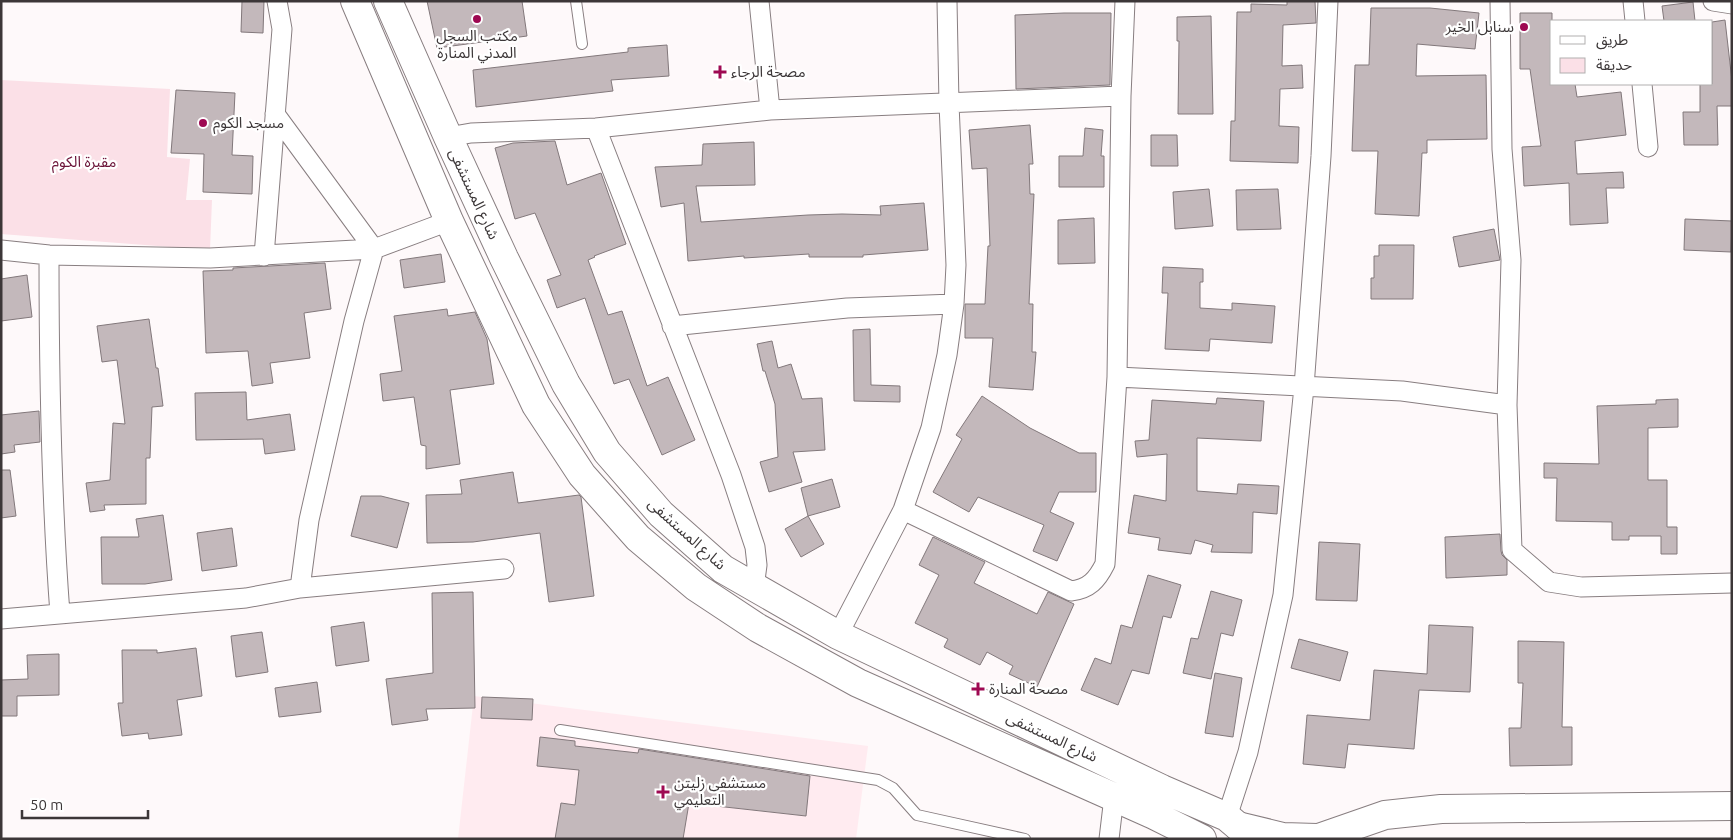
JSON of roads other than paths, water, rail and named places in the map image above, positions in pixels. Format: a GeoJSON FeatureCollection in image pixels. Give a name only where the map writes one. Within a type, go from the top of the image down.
{"type":"FeatureCollection","features":[{"type":"Feature","properties":{"kind":"main road","name":"شارع المستشفى"},"geometry":{"type":"LineString","coordinates":[[356,1],[450,221],[536,405],[582,474],[638,538],[696,587],[735,613],[758,628],[850,678],[1114,797],[1202,839]]}},
{"type":"Feature","properties":{"kind":"main road","name":"شارع المستشفى"},"geometry":{"type":"LineString","coordinates":[[388,1],[504,258],[566,384],[607,452],[661,514],[723,568],[838,635],[1239,827],[1283,837],[1317,839]]}},
{"type":"Feature","properties":{"kind":"main road"},"geometry":{"type":"LineString","coordinates":[[1317,839],[1385,815],[1414,811],[1441,809],[1732,806]]}},
{"type":"Feature","properties":{"kind":"street"},"geometry":{"type":"LineString","coordinates":[[264,256],[282,29],[277,1]]}},
{"type":"Feature","properties":{"kind":"street"},"geometry":{"type":"LineString","coordinates":[[759,1],[770,110]]}},
{"type":"Feature","properties":{"kind":"street"},"geometry":{"type":"LineString","coordinates":[[838,635],[904,510],[931,428],[947,355],[954,304],[956,265],[949,104],[947,1]]}},
{"type":"Feature","properties":{"kind":"street"},"geometry":{"type":"LineString","coordinates":[[904,510],[1071,591],[1082,590],[1090,586],[1105,564],[1117,377],[1121,96],[1125,1]]}},
{"type":"Feature","properties":{"kind":"street"},"geometry":{"type":"LineString","coordinates":[[1239,827],[1248,752],[1282,595],[1304,387],[1321,156],[1328,1]]}},
{"type":"Feature","properties":{"kind":"street"},"geometry":{"type":"LineString","coordinates":[[1500,1],[1502,149],[1511,260],[1507,404],[1512,550],[1548,582],[1581,586],[1732,583]]}},
{"type":"Feature","properties":{"kind":"street"},"geometry":{"type":"LineString","coordinates":[[1633,1],[1635,20]]}},
{"type":"Feature","properties":{"kind":"street"},"geometry":{"type":"LineString","coordinates":[[1713,1],[1732,4]]}},
{"type":"Feature","properties":{"kind":"street"},"geometry":{"type":"LineString","coordinates":[[1642,85],[1648,147]]}},
{"type":"Feature","properties":{"kind":"street"},"geometry":{"type":"LineString","coordinates":[[448,137],[471,133],[596,128],[770,110],[1121,96]]}},
{"type":"Feature","properties":{"kind":"street"},"geometry":{"type":"LineString","coordinates":[[276,114],[374,250]]}},
{"type":"Feature","properties":{"kind":"street"},"geometry":{"type":"LineString","coordinates":[[596,128],[672,326],[698,388],[749,526],[756,556],[755,580],[757,589]]}},
{"type":"Feature","properties":{"kind":"street"},"geometry":{"type":"LineString","coordinates":[[1,250],[49,255],[210,258],[374,250],[450,221]]}},
{"type":"Feature","properties":{"kind":"street"},"geometry":{"type":"LineString","coordinates":[[300,588],[309,520],[354,321],[374,250]]}},
{"type":"Feature","properties":{"kind":"street"},"geometry":{"type":"LineString","coordinates":[[49,255],[54,535],[60,614]]}},
{"type":"Feature","properties":{"kind":"street"},"geometry":{"type":"LineString","coordinates":[[672,326],[847,308],[954,304]]}},
{"type":"Feature","properties":{"kind":"street"},"geometry":{"type":"LineString","coordinates":[[1117,377],[1402,391],[1507,404]]}},
{"type":"Feature","properties":{"kind":"street"},"geometry":{"type":"LineString","coordinates":[[1,619],[246,598],[300,588],[504,569]]}},
{"type":"Feature","properties":{"kind":"street"},"geometry":{"type":"LineString","coordinates":[[1108,839],[1114,797]]}},
{"type":"Feature","properties":{"kind":"lane"},"geometry":{"type":"LineString","coordinates":[[576,1],[582,44]]}},
{"type":"Feature","properties":{"kind":"lane"},"geometry":{"type":"LineString","coordinates":[[560,730],[878,780],[893,788],[917,814],[1024,839]]}},
{"type":"Feature","properties":{"kind":"place","name":"مكتب السجل المدني المنارة"},"geometry":{"type":"Point","coordinates":[477,19]}},
{"type":"Feature","properties":{"kind":"place","name":"سنابل الخير"},"geometry":{"type":"Point","coordinates":[1524,27]}},
{"type":"Feature","properties":{"kind":"place","name":"مصحة الرجاء"},"geometry":{"type":"Point","coordinates":[720,72]}},
{"type":"Feature","properties":{"kind":"place","name":"مسجد الكوم"},"geometry":{"type":"Point","coordinates":[203,123]}},
{"type":"Feature","properties":{"kind":"place","name":"مصحة المنارة"},"geometry":{"type":"Point","coordinates":[978,689]}},
{"type":"Feature","properties":{"kind":"place","name":"مستشفى زليتن التعليمي"},"geometry":{"type":"Point","coordinates":[663,792]}},
{"type":"Feature","properties":{"kind":"park label","name":"مقبرة الكوم"},"geometry":{"type":"Point","coordinates":[84,162]}}]}
